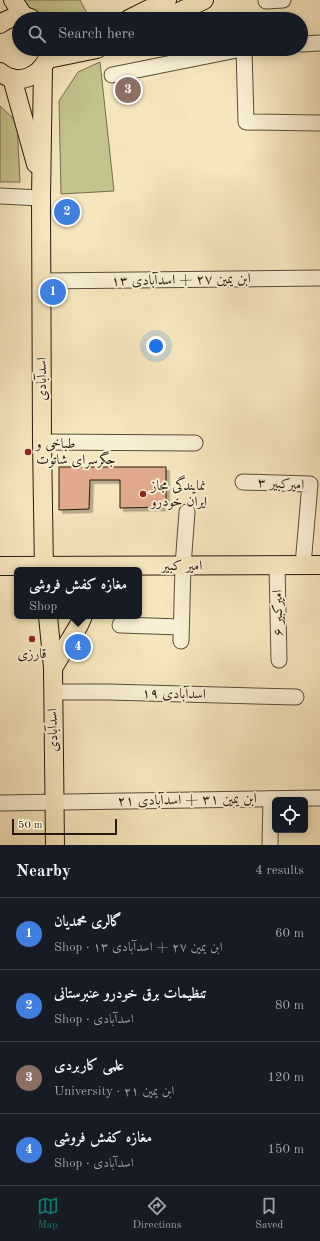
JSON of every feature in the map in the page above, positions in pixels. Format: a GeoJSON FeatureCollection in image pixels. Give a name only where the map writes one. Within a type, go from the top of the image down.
{"type":"FeatureCollection","features":[{"type":"Feature","properties":{"kind":"main road"},"geometry":{"type":"LineString","coordinates":[[13,0],[24,12]]}},
{"type":"Feature","properties":{"kind":"main road"},"geometry":{"type":"LineString","coordinates":[[143,12],[166,0]]}},
{"type":"Feature","properties":{"kind":"main road"},"geometry":{"type":"LineString","coordinates":[[179,12],[204,0]]}},
{"type":"Feature","properties":{"kind":"main road"},"geometry":{"type":"LineString","coordinates":[[0,24],[7,19],[12,19]]}},
{"type":"Feature","properties":{"kind":"main road"},"geometry":{"type":"LineString","coordinates":[[6,75],[21,79],[29,77],[37,73],[47,58],[58,56]]}},
{"type":"Feature","properties":{"kind":"main road","name":"اسدآبادی"},"geometry":{"type":"LineString","coordinates":[[44,567],[41,193],[47,58]]}},
{"type":"Feature","properties":{"kind":"main road","name":"اسدآبادی"},"geometry":{"type":"LineString","coordinates":[[6,75],[22,112],[41,193]]}},
{"type":"Feature","properties":{"kind":"main road","name":"امیر کبیر"},"geometry":{"type":"LineString","coordinates":[[142,567],[312,565]]}},
{"type":"Feature","properties":{"kind":"main road","name":"امیر کبیر"},"geometry":{"type":"LineString","coordinates":[[0,566],[22,567]]}},
{"type":"Feature","properties":{"kind":"main road","name":"اسدآبادی"},"geometry":{"type":"LineString","coordinates":[[48,619],[53,668],[55,845]]}},
{"type":"Feature","properties":{"kind":"main road"},"geometry":{"type":"LineString","coordinates":[[53,668],[82,619]]}},
{"type":"Feature","properties":{"kind":"street"},"geometry":{"type":"LineString","coordinates":[[266,0],[266,2],[283,0]]}},
{"type":"Feature","properties":{"kind":"street"},"geometry":{"type":"LineString","coordinates":[[308,43],[320,42]]}},
{"type":"Feature","properties":{"kind":"street"},"geometry":{"type":"LineString","coordinates":[[112,76],[209,56]]}},
{"type":"Feature","properties":{"kind":"street"},"geometry":{"type":"LineString","coordinates":[[243,56],[246,122],[320,123]]}},
{"type":"Feature","properties":{"kind":"street"},"geometry":{"type":"LineString","coordinates":[[0,196],[41,193]]}},
{"type":"Feature","properties":{"kind":"street","name":"ابن یمین ۲۷ + اسدآبادی ۱۳"},"geometry":{"type":"LineString","coordinates":[[41,281],[320,278]]}},
{"type":"Feature","properties":{"kind":"street"},"geometry":{"type":"LineString","coordinates":[[42,442],[195,443]]}},
{"type":"Feature","properties":{"kind":"street","name":"امیرکبیر ۳"},"geometry":{"type":"LineString","coordinates":[[242,482],[310,484],[312,565]]}},
{"type":"Feature","properties":{"kind":"street"},"geometry":{"type":"LineString","coordinates":[[120,625],[181,634],[183,566],[187,512]]}},
{"type":"Feature","properties":{"kind":"street","name":"امیرکبیر ۶"},"geometry":{"type":"LineString","coordinates":[[278,566],[279,660]]}},
{"type":"Feature","properties":{"kind":"street","name":"اسدآبادی ۱۹"},"geometry":{"type":"LineString","coordinates":[[53,692],[296,697]]}},
{"type":"Feature","properties":{"kind":"street","name":"ابن یمین ۳۱ + اسدآبادی ۲۱"},"geometry":{"type":"LineString","coordinates":[[0,803],[320,798]]}},
{"type":"Feature","properties":{"kind":"street"},"geometry":{"type":"LineString","coordinates":[[270,799],[270,845]]}},
{"type":"Feature","properties":{"kind":"shaded area"},"geometry":{"type":"Polygon","coordinates":[[[22,0],[80,0],[86,12],[32,12],[22,0]]]}},
{"type":"Feature","properties":{"kind":"shaded area"},"geometry":{"type":"Polygon","coordinates":[[[100,62],[114,191],[61,194],[59,101],[78,72],[100,62]]]}},
{"type":"Feature","properties":{"kind":"shaded area"},"geometry":{"type":"Polygon","coordinates":[[[0,106],[17,122],[20,182],[0,182],[0,106]]]}},
{"type":"Feature","properties":{"kind":"building","name":"نمایندگی مجاز ایران خودرو"},"geometry":{"type":"Polygon","coordinates":[[[59,467],[166,467],[166,507],[120,508],[120,480],[90,480],[89,509],[59,510],[59,467]]]}},
{"type":"Feature","properties":{"kind":"place","name":"علمی کاربردی"},"geometry":{"type":"Point","coordinates":[128,90]}},
{"type":"Feature","properties":{"kind":"place","name":"تنظیمات برق خودرو عنبرستانی"},"geometry":{"type":"Point","coordinates":[67,212]}},
{"type":"Feature","properties":{"kind":"place","name":"گالری محمدیان"},"geometry":{"type":"Point","coordinates":[53,292]}},
{"type":"Feature","properties":{"kind":"place","name":"طباخی و جگرسرای شاتوت"},"geometry":{"type":"Point","coordinates":[28,452]}},
{"type":"Feature","properties":{"kind":"place","name":"نمایندگی مجاز ایران خودرو"},"geometry":{"type":"Point","coordinates":[143,494]}},
{"type":"Feature","properties":{"kind":"place","name":"قارزی"},"geometry":{"type":"Point","coordinates":[32,639]}},
{"type":"Feature","properties":{"kind":"place","name":"مغازه کفش فروشی"},"geometry":{"type":"Point","coordinates":[78,647]}}]}
